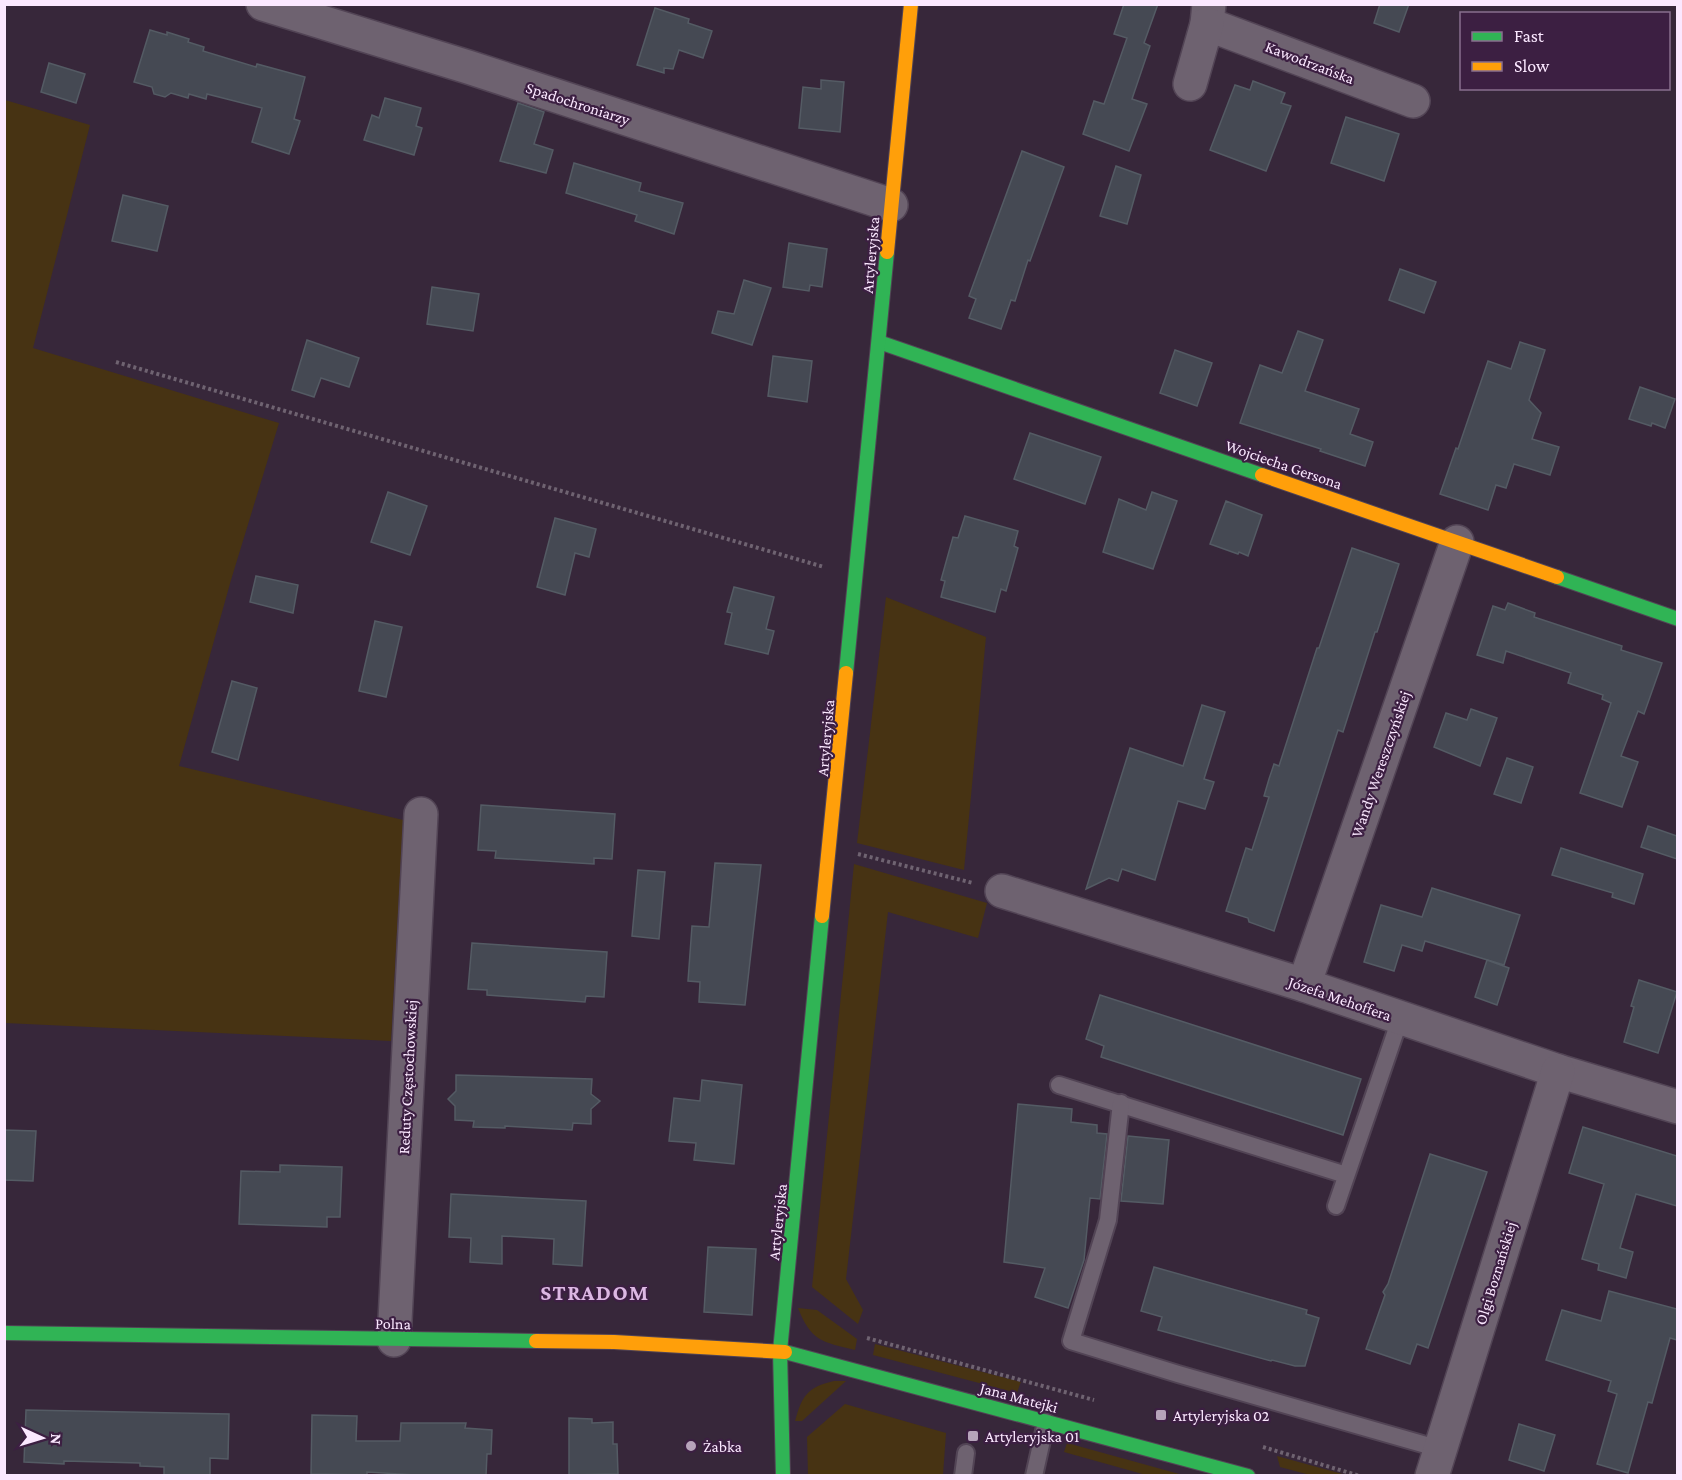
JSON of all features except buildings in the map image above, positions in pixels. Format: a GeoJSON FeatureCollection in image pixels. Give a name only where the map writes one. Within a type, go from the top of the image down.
{"type":"FeatureCollection","features":[{"type":"Feature","properties":{"kind":"street","name":"Spadochroniarzy"},"geometry":{"type":"LineString","coordinates":[[263,4],[891,205]]}},
{"type":"Feature","properties":{"kind":"street","name":"Artyleryjska"},"geometry":{"type":"LineString","coordinates":[[783,1476],[780,1351],[831,848],[911,4]]}},
{"type":"Feature","properties":{"kind":"street","name":"Kawodrzańska"},"geometry":{"type":"LineString","coordinates":[[1190,84],[1208,14],[1413,101]]}},
{"type":"Feature","properties":{"kind":"street","name":"Wojciecha Gersona"},"geometry":{"type":"LineString","coordinates":[[879,342],[1677,620]]}},
{"type":"Feature","properties":{"kind":"street","name":"Wandy Wereszczyńskiej"},"geometry":{"type":"LineString","coordinates":[[1304,986],[1457,542]]}},
{"type":"Feature","properties":{"kind":"street","name":"Reduty Częstochowskiej"},"geometry":{"type":"LineString","coordinates":[[394,1340],[421,814]]}},
{"type":"Feature","properties":{"kind":"street","name":"Józefa Mehoffera"},"geometry":{"type":"LineString","coordinates":[[1002,891],[1304,986],[1558,1071],[1677,1107]]}},
{"type":"Feature","properties":{"kind":"street","name":"Olgi Boznańskiej"},"geometry":{"type":"LineString","coordinates":[[1436,1462],[1558,1071]]}},
{"type":"Feature","properties":{"kind":"street","name":"Polna"},"geometry":{"type":"LineString","coordinates":[[4,1333],[614,1342],[780,1351]]}},
{"type":"Feature","properties":{"kind":"street","name":"Jana Matejki"},"geometry":{"type":"LineString","coordinates":[[780,1351],[1248,1476]]}},
{"type":"Feature","properties":{"kind":"lane"},"geometry":{"type":"LineString","coordinates":[[1336,1206],[1400,1019]]}},
{"type":"Feature","properties":{"kind":"lane"},"geometry":{"type":"LineString","coordinates":[[1059,1085],[1346,1175]]}},
{"type":"Feature","properties":{"kind":"lane"},"geometry":{"type":"LineString","coordinates":[[1121,1103],[1108,1220],[1071,1341],[1178,1374],[1436,1462]]}},
{"type":"Feature","properties":{"kind":"lane"},"geometry":{"type":"LineString","coordinates":[[1034,1476],[1046,1422]]}},
{"type":"Feature","properties":{"kind":"lane"},"geometry":{"type":"LineString","coordinates":[[963,1476],[966,1453]]}},
{"type":"Feature","properties":{"kind":"path"},"geometry":{"type":"LineString","coordinates":[[116,362],[783,555],[857,574]]}},
{"type":"Feature","properties":{"kind":"path"},"geometry":{"type":"LineString","coordinates":[[831,848],[907,865],[1002,891]]}},
{"type":"Feature","properties":{"kind":"shaded area"},"geometry":{"type":"Polygon","coordinates":[[[5,100],[90,125],[33,348],[279,423],[231,580],[179,766],[403,820],[391,1041],[5,1023],[5,100]]]}},
{"type":"Feature","properties":{"kind":"shaded area"},"geometry":{"type":"Polygon","coordinates":[[[886,597],[986,637],[964,870],[857,843],[886,597]]]}},
{"type":"Feature","properties":{"kind":"shaded area"},"geometry":{"type":"Polygon","coordinates":[[[854,864],[987,903],[978,938],[888,912],[846,1279],[863,1310],[858,1324],[812,1287],[854,864]]]}},
{"type":"Feature","properties":{"kind":"shaded area"},"geometry":{"type":"Polygon","coordinates":[[[798,1308],[817,1310],[857,1339],[855,1350],[826,1342],[813,1334],[798,1308]]]}},
{"type":"Feature","properties":{"kind":"shaded area"},"geometry":{"type":"Polygon","coordinates":[[[875,1344],[1021,1382],[1017,1393],[873,1355],[875,1344]]]}},
{"type":"Feature","properties":{"kind":"shaded area"},"geometry":{"type":"Polygon","coordinates":[[[834,1381],[846,1381],[802,1421],[795,1421],[800,1405],[807,1394],[818,1386],[834,1381]]]}},
{"type":"Feature","properties":{"kind":"shaded area"},"geometry":{"type":"Polygon","coordinates":[[[845,1404],[946,1433],[943,1475],[808,1475],[807,1437],[845,1404]]]}},
{"type":"Feature","properties":{"kind":"shaded area"},"geometry":{"type":"Polygon","coordinates":[[[1067,1443],[1183,1475],[1146,1475],[1064,1452],[1067,1443]]]}},
{"type":"Feature","properties":{"kind":"shaded area"},"geometry":{"type":"Polygon","coordinates":[[[1277,1456],[1346,1475],[1310,1475],[1280,1467],[1277,1456]]]}},
{"type":"Feature","properties":{"kind":"traffic: fast"},"geometry":{"type":"LineString","coordinates":[[846,673],[887,252]]}},
{"type":"Feature","properties":{"kind":"traffic: fast"},"geometry":{"type":"LineString","coordinates":[[879,342],[1262,475]]}},
{"type":"Feature","properties":{"kind":"traffic: fast"},"geometry":{"type":"LineString","coordinates":[[1557,577],[1678,619]]}},
{"type":"Feature","properties":{"kind":"traffic: fast"},"geometry":{"type":"LineString","coordinates":[[783,1476],[780,1351],[822,916]]}},
{"type":"Feature","properties":{"kind":"traffic: fast"},"geometry":{"type":"LineString","coordinates":[[4,1333],[536,1341]]}},
{"type":"Feature","properties":{"kind":"traffic: fast"},"geometry":{"type":"LineString","coordinates":[[785,1352],[1248,1476]]}},
{"type":"Feature","properties":{"kind":"traffic: slow"},"geometry":{"type":"LineString","coordinates":[[887,252],[911,4]]}},
{"type":"Feature","properties":{"kind":"traffic: slow"},"geometry":{"type":"LineString","coordinates":[[1262,475],[1557,577]]}},
{"type":"Feature","properties":{"kind":"traffic: slow"},"geometry":{"type":"LineString","coordinates":[[822,916],[846,673]]}},
{"type":"Feature","properties":{"kind":"traffic: slow"},"geometry":{"type":"LineString","coordinates":[[536,1341],[614,1342],[785,1352]]}},
{"type":"Feature","properties":{"kind":"place","name":"Artyleryjska 02"},"geometry":{"type":"Point","coordinates":[1161,1415]}},
{"type":"Feature","properties":{"kind":"place","name":"Artyleryjska 01"},"geometry":{"type":"Point","coordinates":[973,1436]}},
{"type":"Feature","properties":{"kind":"place","name":"Żabka"},"geometry":{"type":"Point","coordinates":[691,1446]}},
{"type":"Feature","properties":{"kind":"district","name":"STRADOM"},"geometry":{"type":"Point","coordinates":[595,1292]}}]}
